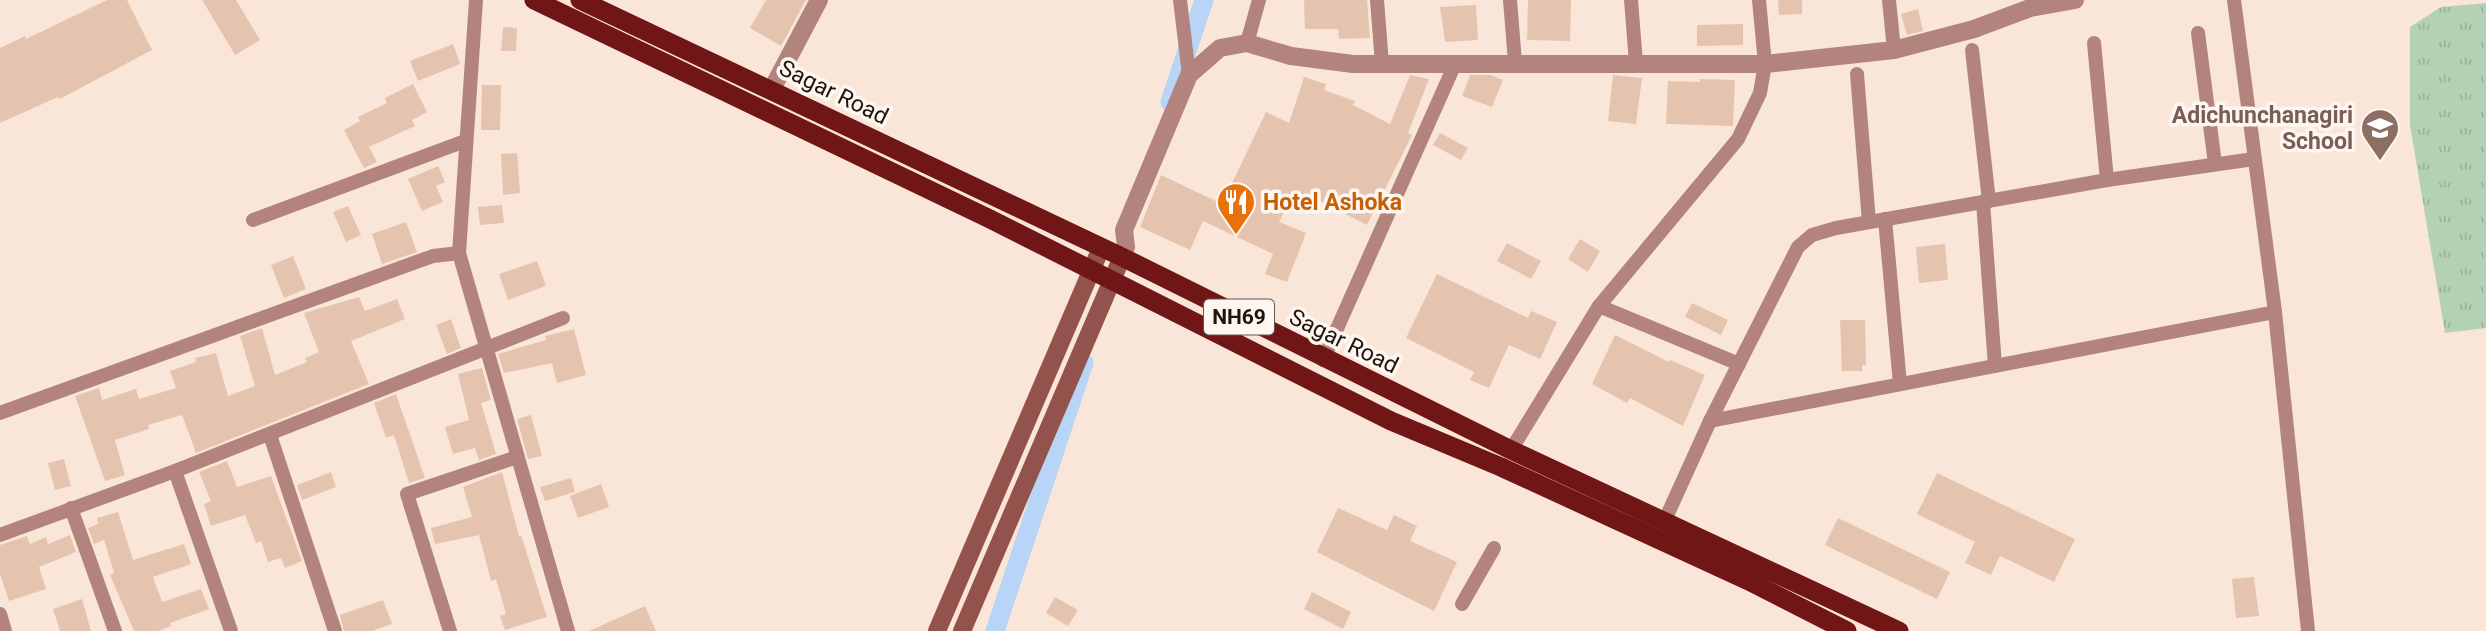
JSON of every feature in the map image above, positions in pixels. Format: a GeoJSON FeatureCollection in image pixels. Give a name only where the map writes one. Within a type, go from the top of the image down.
{"type":"FeatureCollection","features":[{"type":"Feature","properties":{"kind":"highway","name":"Sagar Road"},"geometry":{"type":"LineString","coordinates":[[534,0],[990,219],[1391,421],[1501,467],[1749,582],[1847,631]]}},
{"type":"Feature","properties":{"kind":"highway","name":"Sagar Road"},"geometry":{"type":"LineString","coordinates":[[580,0],[1122,257],[1323,360],[1511,450],[1899,631]]}},
{"type":"Feature","properties":{"kind":"main road"},"geometry":{"type":"LineString","coordinates":[[937,631],[1101,248]]}},
{"type":"Feature","properties":{"kind":"main road"},"geometry":{"type":"LineString","coordinates":[[962,631],[1122,257]]}},
{"type":"Feature","properties":{"kind":"street"},"geometry":{"type":"LineString","coordinates":[[477,0],[464,141],[459,253],[568,631]]}},
{"type":"Feature","properties":{"kind":"street"},"geometry":{"type":"LineString","coordinates":[[772,89],[819,0]]}},
{"type":"Feature","properties":{"kind":"street"},"geometry":{"type":"LineString","coordinates":[[1180,0],[1189,75]]}},
{"type":"Feature","properties":{"kind":"street"},"geometry":{"type":"LineString","coordinates":[[1247,43],[1259,0]]}},
{"type":"Feature","properties":{"kind":"street"},"geometry":{"type":"LineString","coordinates":[[1377,0],[1382,64]]}},
{"type":"Feature","properties":{"kind":"street"},"geometry":{"type":"LineString","coordinates":[[1510,0],[1515,62]]}},
{"type":"Feature","properties":{"kind":"street"},"geometry":{"type":"LineString","coordinates":[[1630,0],[1636,63]]}},
{"type":"Feature","properties":{"kind":"street"},"geometry":{"type":"LineString","coordinates":[[1511,450],[1599,306],[1738,139],[1760,93],[1765,64],[1759,0]]}},
{"type":"Feature","properties":{"kind":"street"},"geometry":{"type":"LineString","coordinates":[[1889,0],[1894,50]]}},
{"type":"Feature","properties":{"kind":"street"},"geometry":{"type":"LineString","coordinates":[[1122,257],[1126,247],[1124,230],[1189,75],[1220,48],[1247,43],[1291,56],[1353,64],[1765,64],[1894,50],[1974,29],[2029,4],[2075,0]]}},
{"type":"Feature","properties":{"kind":"street"},"geometry":{"type":"LineString","coordinates":[[2234,0],[2275,312],[2308,631]]}},
{"type":"Feature","properties":{"kind":"street"},"geometry":{"type":"LineString","coordinates":[[2198,33],[2215,164]]}},
{"type":"Feature","properties":{"kind":"street"},"geometry":{"type":"LineString","coordinates":[[2094,43],[2107,180]]}},
{"type":"Feature","properties":{"kind":"street"},"geometry":{"type":"LineString","coordinates":[[1972,50],[1986,201],[1995,366]]}},
{"type":"Feature","properties":{"kind":"street"},"geometry":{"type":"LineString","coordinates":[[1323,360],[1455,64]]}},
{"type":"Feature","properties":{"kind":"street"},"geometry":{"type":"LineString","coordinates":[[1857,74],[1869,222]]}},
{"type":"Feature","properties":{"kind":"street"},"geometry":{"type":"LineString","coordinates":[[253,220],[464,141]]}},
{"type":"Feature","properties":{"kind":"street"},"geometry":{"type":"LineString","coordinates":[[1665,520],[1710,421],[1798,247],[1812,235],[1885,219],[2107,180],[2254,159]]}},
{"type":"Feature","properties":{"kind":"street"},"geometry":{"type":"LineString","coordinates":[[1885,219],[1900,384]]}},
{"type":"Feature","properties":{"kind":"street"},"geometry":{"type":"LineString","coordinates":[[1101,248],[1111,235],[1124,230]]}},
{"type":"Feature","properties":{"kind":"street"},"geometry":{"type":"LineString","coordinates":[[0,413],[433,256],[459,253]]}},
{"type":"Feature","properties":{"kind":"street"},"geometry":{"type":"LineString","coordinates":[[1599,306],[1739,364]]}},
{"type":"Feature","properties":{"kind":"street"},"geometry":{"type":"LineString","coordinates":[[1710,421],[2275,312]]}},
{"type":"Feature","properties":{"kind":"street"},"geometry":{"type":"LineString","coordinates":[[0,535],[270,435],[563,318]]}},
{"type":"Feature","properties":{"kind":"street"},"geometry":{"type":"LineString","coordinates":[[270,435],[335,631]]}},
{"type":"Feature","properties":{"kind":"street"},"geometry":{"type":"LineString","coordinates":[[450,631],[407,494],[517,457]]}},
{"type":"Feature","properties":{"kind":"street"},"geometry":{"type":"LineString","coordinates":[[175,471],[231,631]]}},
{"type":"Feature","properties":{"kind":"street"},"geometry":{"type":"LineString","coordinates":[[71,508],[114,631]]}},
{"type":"Feature","properties":{"kind":"street"},"geometry":{"type":"LineString","coordinates":[[1462,604],[1494,548]]}},
{"type":"Feature","properties":{"kind":"street"},"geometry":{"type":"LineString","coordinates":[[0,614],[4,631]]}},
{"type":"Feature","properties":{"kind":"green space"},"geometry":{"type":"Polygon","coordinates":[[[2486,3],[2486,328],[2445,333],[2410,125],[2410,27],[2441,7],[2486,3]]]}},
{"type":"Feature","properties":{"kind":"building"},"geometry":{"type":"Polygon","coordinates":[[[107,0],[127,0],[152,50],[60,99],[58,97],[0,123],[0,48],[25,36],[26,39],[107,0]]]}},
{"type":"Feature","properties":{"kind":"building"},"geometry":{"type":"Polygon","coordinates":[[[202,0],[236,0],[260,40],[235,55],[202,0]]]}},
{"type":"Feature","properties":{"kind":"building"},"geometry":{"type":"Polygon","coordinates":[[[766,0],[806,0],[781,46],[750,28],[766,0]]]}},
{"type":"Feature","properties":{"kind":"building"},"geometry":{"type":"Polygon","coordinates":[[[1304,0],[1367,0],[1370,38],[1339,39],[1338,29],[1305,29],[1304,0]]]}},
{"type":"Feature","properties":{"kind":"building"},"geometry":{"type":"Polygon","coordinates":[[[1528,0],[1571,0],[1570,41],[1527,40],[1528,0]]]}},
{"type":"Feature","properties":{"kind":"building"},"geometry":{"type":"Polygon","coordinates":[[[1778,0],[1802,0],[1802,14],[1779,15],[1778,0]]]}},
{"type":"Feature","properties":{"kind":"building"},"geometry":{"type":"Polygon","coordinates":[[[1476,5],[1478,40],[1445,42],[1440,7],[1476,5]]]}},
{"type":"Feature","properties":{"kind":"building"},"geometry":{"type":"Polygon","coordinates":[[[1918,9],[1923,31],[1907,35],[1901,14],[1918,9]]]}},
{"type":"Feature","properties":{"kind":"building"},"geometry":{"type":"Polygon","coordinates":[[[1743,24],[1743,45],[1697,46],[1697,25],[1743,24]]]}},
{"type":"Feature","properties":{"kind":"building"},"geometry":{"type":"Polygon","coordinates":[[[503,27],[517,28],[516,51],[501,51],[503,27]]]}},
{"type":"Feature","properties":{"kind":"building"},"geometry":{"type":"Polygon","coordinates":[[[453,44],[460,64],[418,81],[410,61],[453,44]]]}},
{"type":"Feature","properties":{"kind":"building"},"geometry":{"type":"Polygon","coordinates":[[[1410,75],[1429,79],[1408,133],[1412,135],[1367,225],[1314,198],[1311,205],[1292,196],[1279,222],[1306,233],[1287,282],[1265,274],[1273,254],[1203,221],[1190,250],[1140,227],[1161,175],[1222,204],[1266,112],[1289,123],[1304,77],[1326,84],[1324,90],[1355,101],[1353,105],[1390,124],[1410,75]]]}},
{"type":"Feature","properties":{"kind":"building"},"geometry":{"type":"Polygon","coordinates":[[[1470,75],[1491,75],[1503,80],[1492,107],[1462,96],[1470,75]]]}},
{"type":"Feature","properties":{"kind":"building"},"geometry":{"type":"Polygon","coordinates":[[[1613,75],[1642,78],[1636,124],[1608,121],[1613,75]]]}},
{"type":"Feature","properties":{"kind":"building"},"geometry":{"type":"Polygon","coordinates":[[[1700,79],[1735,80],[1733,126],[1666,124],[1668,81],[1700,82],[1700,79]]]}},
{"type":"Feature","properties":{"kind":"building"},"geometry":{"type":"Polygon","coordinates":[[[413,84],[427,112],[412,120],[415,126],[369,147],[377,162],[364,168],[344,130],[360,121],[358,117],[387,103],[385,98],[413,84]]]}},
{"type":"Feature","properties":{"kind":"building"},"geometry":{"type":"Polygon","coordinates":[[[482,85],[501,85],[500,130],[481,130],[482,85]]]}},
{"type":"Feature","properties":{"kind":"building"},"geometry":{"type":"Polygon","coordinates":[[[1440,133],[1468,148],[1461,160],[1433,145],[1440,133]]]}},
{"type":"Feature","properties":{"kind":"building"},"geometry":{"type":"Polygon","coordinates":[[[517,153],[520,193],[503,195],[501,154],[517,153]]]}},
{"type":"Feature","properties":{"kind":"building"},"geometry":{"type":"Polygon","coordinates":[[[438,166],[445,182],[436,186],[443,202],[422,211],[408,179],[438,166]]]}},
{"type":"Feature","properties":{"kind":"building"},"geometry":{"type":"Polygon","coordinates":[[[502,205],[504,223],[480,225],[478,207],[502,205]]]}},
{"type":"Feature","properties":{"kind":"building"},"geometry":{"type":"Polygon","coordinates":[[[348,206],[361,235],[346,242],[333,212],[348,206]]]}},
{"type":"Feature","properties":{"kind":"building"},"geometry":{"type":"Polygon","coordinates":[[[406,222],[417,252],[382,264],[372,234],[406,222]]]}},
{"type":"Feature","properties":{"kind":"building"},"geometry":{"type":"Polygon","coordinates":[[[1580,239],[1600,251],[1588,272],[1568,259],[1580,239]]]}},
{"type":"Feature","properties":{"kind":"building"},"geometry":{"type":"Polygon","coordinates":[[[1507,243],[1541,261],[1531,279],[1497,261],[1507,243]]]}},
{"type":"Feature","properties":{"kind":"building"},"geometry":{"type":"Polygon","coordinates":[[[1945,244],[1948,280],[1919,283],[1916,247],[1945,244]]]}},
{"type":"Feature","properties":{"kind":"building"},"geometry":{"type":"Polygon","coordinates":[[[293,256],[306,289],[284,298],[271,265],[293,256]]]}},
{"type":"Feature","properties":{"kind":"building"},"geometry":{"type":"Polygon","coordinates":[[[537,261],[546,286],[508,300],[499,274],[537,261]]]}},
{"type":"Feature","properties":{"kind":"building"},"geometry":{"type":"Polygon","coordinates":[[[1437,274],[1528,318],[1531,311],[1557,322],[1540,359],[1509,345],[1489,388],[1470,380],[1474,372],[1406,338],[1437,274]]]}},
{"type":"Feature","properties":{"kind":"building"},"geometry":{"type":"Polygon","coordinates":[[[359,297],[365,311],[397,299],[405,319],[351,341],[369,384],[196,453],[182,415],[148,425],[149,429],[115,440],[125,475],[105,481],[75,396],[99,388],[102,400],[136,389],[139,399],[176,388],[170,371],[196,362],[195,358],[216,353],[228,396],[255,386],[240,336],[262,328],[275,375],[307,362],[305,358],[319,352],[304,313],[359,297]]]}},
{"type":"Feature","properties":{"kind":"building"},"geometry":{"type":"Polygon","coordinates":[[[1692,303],[1728,320],[1721,335],[1685,317],[1692,303]]]}},
{"type":"Feature","properties":{"kind":"building"},"geometry":{"type":"Polygon","coordinates":[[[451,319],[461,348],[447,354],[436,325],[451,319]]]}},
{"type":"Feature","properties":{"kind":"building"},"geometry":{"type":"Polygon","coordinates":[[[1840,320],[1865,320],[1866,365],[1862,365],[1862,371],[1842,371],[1840,320]]]}},
{"type":"Feature","properties":{"kind":"building"},"geometry":{"type":"Polygon","coordinates":[[[574,329],[586,375],[557,383],[552,363],[504,373],[498,354],[546,340],[545,336],[574,329]]]}},
{"type":"Feature","properties":{"kind":"building"},"geometry":{"type":"Polygon","coordinates":[[[1615,335],[1669,362],[1670,360],[1705,375],[1683,426],[1630,398],[1627,403],[1592,384],[1615,335]]]}},
{"type":"Feature","properties":{"kind":"building"},"geometry":{"type":"Polygon","coordinates":[[[482,368],[491,400],[481,403],[496,454],[479,460],[475,448],[453,454],[445,427],[469,420],[458,374],[482,368]]]}},
{"type":"Feature","properties":{"kind":"building"},"geometry":{"type":"Polygon","coordinates":[[[396,394],[425,478],[409,483],[394,435],[386,438],[374,403],[396,394]]]}},
{"type":"Feature","properties":{"kind":"building"},"geometry":{"type":"Polygon","coordinates":[[[531,415],[542,456],[528,459],[517,419],[531,415]]]}},
{"type":"Feature","properties":{"kind":"building"},"geometry":{"type":"Polygon","coordinates":[[[64,459],[71,486],[55,490],[48,463],[64,459]]]}},
{"type":"Feature","properties":{"kind":"building"},"geometry":{"type":"Polygon","coordinates":[[[227,461],[237,487],[271,476],[302,561],[285,568],[281,558],[268,562],[261,541],[256,543],[245,515],[211,526],[204,504],[211,501],[199,472],[227,461]]]}},
{"type":"Feature","properties":{"kind":"building"},"geometry":{"type":"Polygon","coordinates":[[[331,472],[336,487],[302,500],[297,485],[331,472]]]}},
{"type":"Feature","properties":{"kind":"building"},"geometry":{"type":"Polygon","coordinates":[[[502,472],[519,536],[521,535],[547,617],[505,630],[500,616],[506,614],[496,579],[491,581],[479,535],[435,544],[431,528],[472,517],[463,487],[502,472]]]}},
{"type":"Feature","properties":{"kind":"building"},"geometry":{"type":"Polygon","coordinates":[[[1937,473],[2075,539],[2054,582],[2000,556],[1991,575],[1965,563],[1975,542],[1917,514],[1937,473]]]}},
{"type":"Feature","properties":{"kind":"building"},"geometry":{"type":"Polygon","coordinates":[[[571,478],[575,492],[545,501],[540,487],[571,478]]]}},
{"type":"Feature","properties":{"kind":"building"},"geometry":{"type":"Polygon","coordinates":[[[601,484],[609,507],[578,518],[570,496],[601,484]]]}},
{"type":"Feature","properties":{"kind":"building"},"geometry":{"type":"Polygon","coordinates":[[[1338,508],[1387,530],[1394,515],[1417,526],[1410,541],[1457,562],[1434,611],[1317,552],[1338,508]]]}},
{"type":"Feature","properties":{"kind":"building"},"geometry":{"type":"Polygon","coordinates":[[[118,512],[133,560],[184,544],[191,564],[153,577],[162,602],[201,589],[209,609],[170,623],[171,626],[158,631],[134,631],[110,575],[114,573],[104,540],[94,544],[88,528],[98,524],[97,518],[118,512]]]}},
{"type":"Feature","properties":{"kind":"building"},"geometry":{"type":"Polygon","coordinates":[[[1838,518],[1950,572],[1937,599],[1825,545],[1838,518]]]}},
{"type":"Feature","properties":{"kind":"building"},"geometry":{"type":"Polygon","coordinates":[[[70,535],[76,552],[39,567],[46,589],[9,601],[0,574],[0,545],[27,536],[30,544],[46,537],[48,544],[70,535]]]}},
{"type":"Feature","properties":{"kind":"building"},"geometry":{"type":"Polygon","coordinates":[[[2254,577],[2259,616],[2236,618],[2232,579],[2254,577]]]}},
{"type":"Feature","properties":{"kind":"building"},"geometry":{"type":"Polygon","coordinates":[[[1312,592],[1351,612],[1343,629],[1304,609],[1312,592]]]}},
{"type":"Feature","properties":{"kind":"building"},"geometry":{"type":"Polygon","coordinates":[[[1055,597],[1078,610],[1068,626],[1046,613],[1055,597]]]}},
{"type":"Feature","properties":{"kind":"building"},"geometry":{"type":"Polygon","coordinates":[[[82,599],[91,631],[60,631],[53,609],[82,599]]]}},
{"type":"Feature","properties":{"kind":"building"},"geometry":{"type":"Polygon","coordinates":[[[383,600],[392,624],[372,631],[344,631],[340,615],[383,600]]]}},
{"type":"Feature","properties":{"kind":"building"},"geometry":{"type":"Polygon","coordinates":[[[645,606],[656,631],[589,631],[645,606]]]}},
{"type":"Feature","properties":{"kind":"waterway"},"geometry":{"type":"LineString","coordinates":[[1170,102],[1204,0]]}},
{"type":"Feature","properties":{"kind":"waterway"},"geometry":{"type":"LineString","coordinates":[[995,631],[1084,363]]}},
{"type":"Feature","properties":{"kind":"place","name":"Adichunchanagiri School"},"geometry":{"type":"Point","coordinates":[2380,162]}},
{"type":"Feature","properties":{"kind":"place","name":"Hotel Ashoka"},"geometry":{"type":"Point","coordinates":[1236,236]}}]}
